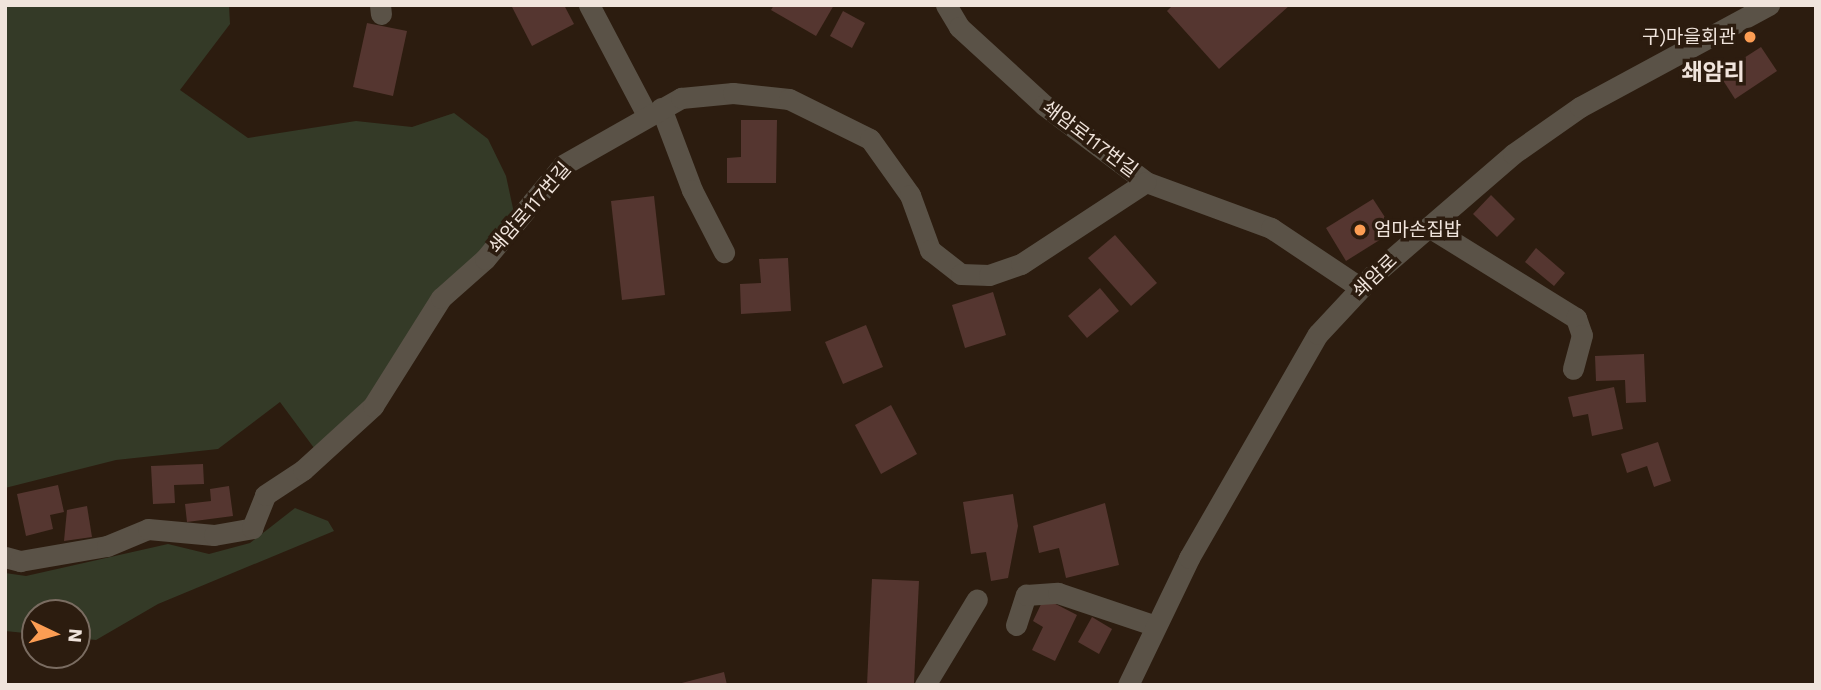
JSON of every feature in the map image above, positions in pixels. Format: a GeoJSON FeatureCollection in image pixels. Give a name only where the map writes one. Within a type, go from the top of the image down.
{"type":"FeatureCollection","features":[{"type":"Feature","properties":{"kind":"street"},"geometry":{"type":"LineString","coordinates":[[589,5],[654,111],[724,252]]}},
{"type":"Feature","properties":{"kind":"street","name":"쇄암로117번길"},"geometry":{"type":"LineString","coordinates":[[946,5],[959,27],[1044,105],[1146,182],[1271,228],[1362,288]]}},
{"type":"Feature","properties":{"kind":"street","name":"쇄암로"},"geometry":{"type":"LineString","coordinates":[[1128,685],[1156,626],[1318,334],[1362,288],[1429,227],[1580,107],[1769,5]]}},
{"type":"Feature","properties":{"kind":"street","name":"쇄암로117번길"},"geometry":{"type":"LineString","coordinates":[[5,557],[20,561],[107,546],[148,529],[214,534],[251,528],[265,495],[373,405],[441,298],[485,259],[563,165],[654,111],[681,99],[733,93],[789,99],[870,139],[910,195],[930,250],[961,274],[989,275],[1021,264],[1146,182]]}},
{"type":"Feature","properties":{"kind":"street"},"geometry":{"type":"LineString","coordinates":[[1429,227],[1576,318],[1582,335],[1573,369]]}},
{"type":"Feature","properties":{"kind":"street"},"geometry":{"type":"LineString","coordinates":[[1016,625],[1026,595],[1058,593],[1156,626]]}},
{"type":"Feature","properties":{"kind":"street"},"geometry":{"type":"LineString","coordinates":[[925,685],[976,599]]}},
{"type":"Feature","properties":{"kind":"green space"},"geometry":{"type":"Polygon","coordinates":[[[5,5],[229,5],[230,24],[180,90],[248,138],[356,121],[412,127],[454,113],[488,139],[506,176],[514,213],[364,402],[314,448],[280,402],[218,449],[116,460],[5,488],[5,5]]]}},
{"type":"Feature","properties":{"kind":"green space"},"geometry":{"type":"Polygon","coordinates":[[[295,508],[328,521],[334,531],[158,604],[96,640],[91,639],[91,599],[21,599],[21,633],[5,631],[5,573],[26,576],[168,544],[209,554],[250,543],[295,508]]]}},
{"type":"Feature","properties":{"kind":"building"},"geometry":{"type":"Polygon","coordinates":[[[511,5],[564,5],[574,24],[532,46],[511,5]]]}},
{"type":"Feature","properties":{"kind":"building"},"geometry":{"type":"Polygon","coordinates":[[[774,5],[834,5],[816,36],[771,10],[774,5]]]}},
{"type":"Feature","properties":{"kind":"building"},"geometry":{"type":"Polygon","coordinates":[[[1173,5],[1290,5],[1219,69],[1167,11],[1173,5]]]}},
{"type":"Feature","properties":{"kind":"building"},"geometry":{"type":"Polygon","coordinates":[[[843,11],[865,23],[852,48],[830,36],[843,11]]]}},
{"type":"Feature","properties":{"kind":"building"},"geometry":{"type":"Polygon","coordinates":[[[367,23],[407,31],[393,96],[353,87],[367,23]]]}},
{"type":"Feature","properties":{"kind":"building"},"geometry":{"type":"Polygon","coordinates":[[[1761,47],[1777,71],[1735,99],[1719,74],[1761,47]]]}},
{"type":"Feature","properties":{"kind":"building"},"geometry":{"type":"Polygon","coordinates":[[[741,120],[777,120],[776,183],[727,183],[727,158],[741,157],[741,120]]]}},
{"type":"Feature","properties":{"kind":"building"},"geometry":{"type":"Polygon","coordinates":[[[1491,195],[1515,219],[1497,237],[1473,214],[1491,195]]]}},
{"type":"Feature","properties":{"kind":"building"},"geometry":{"type":"Polygon","coordinates":[[[654,196],[665,295],[622,300],[611,201],[654,196]]]}},
{"type":"Feature","properties":{"kind":"building","name":"엄마손집밥"},"geometry":{"type":"Polygon","coordinates":[[[1373,199],[1394,231],[1346,261],[1326,228],[1373,199]]]}},
{"type":"Feature","properties":{"kind":"building"},"geometry":{"type":"Polygon","coordinates":[[[1115,235],[1157,283],[1131,306],[1088,258],[1115,235]]]}},
{"type":"Feature","properties":{"kind":"building"},"geometry":{"type":"Polygon","coordinates":[[[1536,248],[1565,273],[1554,286],[1525,262],[1536,248]]]}},
{"type":"Feature","properties":{"kind":"building"},"geometry":{"type":"Polygon","coordinates":[[[788,258],[791,311],[741,314],[740,284],[761,283],[759,259],[788,258]]]}},
{"type":"Feature","properties":{"kind":"building"},"geometry":{"type":"Polygon","coordinates":[[[1100,288],[1119,311],[1087,338],[1068,316],[1100,288]]]}},
{"type":"Feature","properties":{"kind":"building"},"geometry":{"type":"Polygon","coordinates":[[[993,292],[1006,335],[965,348],[952,305],[993,292]]]}},
{"type":"Feature","properties":{"kind":"building"},"geometry":{"type":"Polygon","coordinates":[[[866,325],[883,367],[843,384],[825,342],[866,325]]]}},
{"type":"Feature","properties":{"kind":"building"},"geometry":{"type":"Polygon","coordinates":[[[1644,354],[1646,402],[1626,403],[1625,380],[1596,381],[1595,356],[1644,354]]]}},
{"type":"Feature","properties":{"kind":"building"},"geometry":{"type":"Polygon","coordinates":[[[1614,387],[1623,429],[1592,436],[1588,414],[1573,417],[1568,397],[1614,387]]]}},
{"type":"Feature","properties":{"kind":"building"},"geometry":{"type":"Polygon","coordinates":[[[891,405],[917,454],[881,474],[855,425],[891,405]]]}},
{"type":"Feature","properties":{"kind":"building"},"geometry":{"type":"Polygon","coordinates":[[[1658,442],[1671,481],[1654,487],[1647,466],[1627,473],[1621,454],[1658,442]]]}},
{"type":"Feature","properties":{"kind":"building"},"geometry":{"type":"Polygon","coordinates":[[[203,464],[204,484],[174,485],[175,503],[153,504],[151,466],[203,464]]]}},
{"type":"Feature","properties":{"kind":"building"},"geometry":{"type":"Polygon","coordinates":[[[58,485],[64,512],[50,515],[53,529],[26,536],[17,494],[58,485]]]}},
{"type":"Feature","properties":{"kind":"building"},"geometry":{"type":"Polygon","coordinates":[[[229,486],[233,516],[187,522],[185,504],[211,501],[210,489],[229,486]]]}},
{"type":"Feature","properties":{"kind":"building"},"geometry":{"type":"Polygon","coordinates":[[[1013,494],[1018,526],[1008,578],[991,581],[986,552],[971,554],[963,502],[1013,494]]]}},
{"type":"Feature","properties":{"kind":"building"},"geometry":{"type":"Polygon","coordinates":[[[1105,503],[1119,565],[1066,578],[1059,548],[1039,553],[1033,526],[1105,503]]]}},
{"type":"Feature","properties":{"kind":"building"},"geometry":{"type":"Polygon","coordinates":[[[87,506],[92,537],[64,541],[67,510],[87,506]]]}},
{"type":"Feature","properties":{"kind":"building"},"geometry":{"type":"Polygon","coordinates":[[[872,579],[919,581],[914,683],[867,685],[872,579]]]}},
{"type":"Feature","properties":{"kind":"building"},"geometry":{"type":"Polygon","coordinates":[[[1044,598],[1077,615],[1055,661],[1032,650],[1043,627],[1033,621],[1044,598]]]}},
{"type":"Feature","properties":{"kind":"building"},"geometry":{"type":"Polygon","coordinates":[[[1092,617],[1112,629],[1099,654],[1078,642],[1092,617]]]}},
{"type":"Feature","properties":{"kind":"building"},"geometry":{"type":"Polygon","coordinates":[[[724,672],[727,685],[678,685],[678,684],[724,672]]]}},
{"type":"Feature","properties":{"kind":"place","name":"구)마을회관"},"geometry":{"type":"Point","coordinates":[1750,37]}},
{"type":"Feature","properties":{"kind":"place","name":"엄마손집밥"},"geometry":{"type":"Point","coordinates":[1360,230]}},
{"type":"Feature","properties":{"kind":"district","name":"쇄암리"},"geometry":{"type":"Point","coordinates":[1713,73]}}]}
